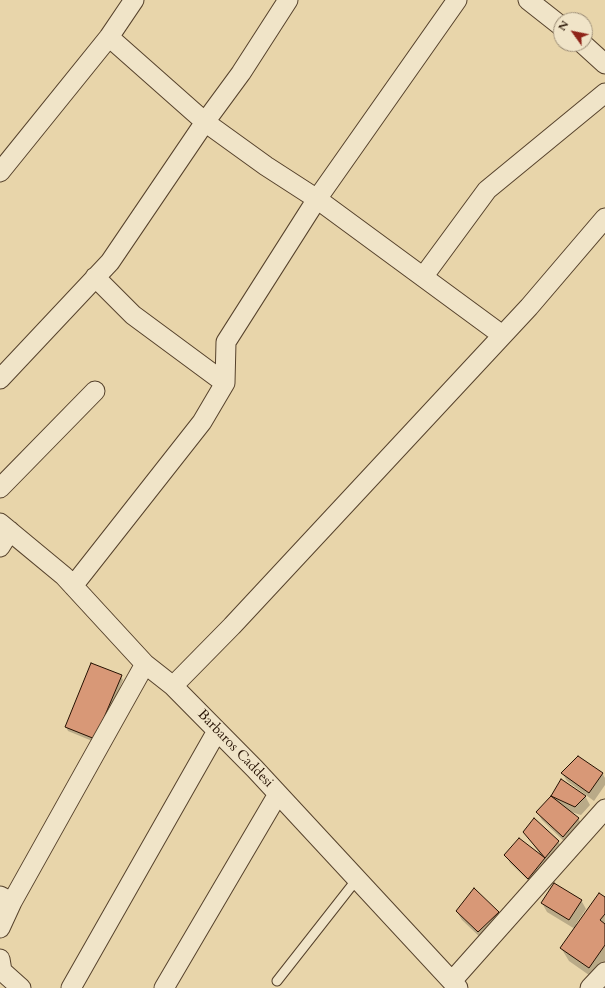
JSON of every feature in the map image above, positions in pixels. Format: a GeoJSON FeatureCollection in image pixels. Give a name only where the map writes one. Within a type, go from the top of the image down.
{"type":"FeatureCollection","features":[{"type":"Feature","properties":{"kind":"street"},"geometry":{"type":"LineString","coordinates":[[0,172],[109,37],[134,0]]}},
{"type":"Feature","properties":{"kind":"street"},"geometry":{"type":"LineString","coordinates":[[0,378],[110,262],[205,122],[241,73],[288,0]]}},
{"type":"Feature","properties":{"kind":"street"},"geometry":{"type":"LineString","coordinates":[[74,586],[202,422],[225,383],[226,342],[317,199],[456,0]]}},
{"type":"Feature","properties":{"kind":"street"},"geometry":{"type":"LineString","coordinates":[[528,0],[553,20]]}},
{"type":"Feature","properties":{"kind":"street"},"geometry":{"type":"LineString","coordinates":[[109,37],[205,122],[266,166],[317,199],[502,335]]}},
{"type":"Feature","properties":{"kind":"street"},"geometry":{"type":"LineString","coordinates":[[592,52],[605,64]]}},
{"type":"Feature","properties":{"kind":"street"},"geometry":{"type":"LineString","coordinates":[[423,277],[487,190],[605,93]]}},
{"type":"Feature","properties":{"kind":"street"},"geometry":{"type":"LineString","coordinates":[[173,686],[232,626],[502,335],[605,218]]}},
{"type":"Feature","properties":{"kind":"street"},"geometry":{"type":"LineString","coordinates":[[95,278],[133,315],[225,383]]}},
{"type":"Feature","properties":{"kind":"street"},"geometry":{"type":"LineString","coordinates":[[0,488],[95,391]]}},
{"type":"Feature","properties":{"kind":"street"},"geometry":{"type":"LineString","coordinates":[[0,547],[5,527]]}},
{"type":"Feature","properties":{"kind":"street","name":"Barbaros Caddesi"},"geometry":{"type":"LineString","coordinates":[[5,527],[74,586],[145,664],[173,686],[278,794],[455,985]]}},
{"type":"Feature","properties":{"kind":"street"},"geometry":{"type":"LineString","coordinates":[[0,928],[6,899],[145,664]]}},
{"type":"Feature","properties":{"kind":"street"},"geometry":{"type":"LineString","coordinates":[[72,988],[217,731]]}},
{"type":"Feature","properties":{"kind":"street"},"geometry":{"type":"LineString","coordinates":[[164,988],[278,794]]}},
{"type":"Feature","properties":{"kind":"street"},"geometry":{"type":"LineString","coordinates":[[455,985],[605,809]]}},
{"type":"Feature","properties":{"kind":"street"},"geometry":{"type":"LineString","coordinates":[[0,958],[2,971],[20,988]]}},
{"type":"Feature","properties":{"kind":"street"},"geometry":{"type":"LineString","coordinates":[[590,988],[605,972]]}},
{"type":"Feature","properties":{"kind":"lane"},"geometry":{"type":"LineString","coordinates":[[277,981],[357,879]]}},
{"type":"Feature","properties":{"kind":"building"},"geometry":{"type":"Polygon","coordinates":[[[91,663],[122,675],[95,739],[65,727],[91,663]]]}},
{"type":"Feature","properties":{"kind":"building"},"geometry":{"type":"Polygon","coordinates":[[[578,756],[603,773],[589,793],[561,773],[578,756]]]}},
{"type":"Feature","properties":{"kind":"building"},"geometry":{"type":"Polygon","coordinates":[[[561,779],[586,796],[575,807],[551,796],[561,779]]]}},
{"type":"Feature","properties":{"kind":"building"},"geometry":{"type":"Polygon","coordinates":[[[551,796],[579,818],[563,837],[536,812],[551,796]]]}},
{"type":"Feature","properties":{"kind":"building"},"geometry":{"type":"Polygon","coordinates":[[[534,818],[559,841],[545,858],[523,832],[534,818]]]}},
{"type":"Feature","properties":{"kind":"building"},"geometry":{"type":"Polygon","coordinates":[[[519,838],[545,858],[528,879],[504,855],[519,838]]]}},
{"type":"Feature","properties":{"kind":"building"},"geometry":{"type":"Polygon","coordinates":[[[554,883],[582,900],[569,920],[541,903],[554,883]]]}},
{"type":"Feature","properties":{"kind":"building"},"geometry":{"type":"Polygon","coordinates":[[[474,888],[499,912],[478,932],[456,911],[474,888]]]}},
{"type":"Feature","properties":{"kind":"building"},"geometry":{"type":"Polygon","coordinates":[[[599,893],[605,897],[605,914],[600,920],[605,924],[605,945],[589,968],[560,948],[599,893]]]}}]}
